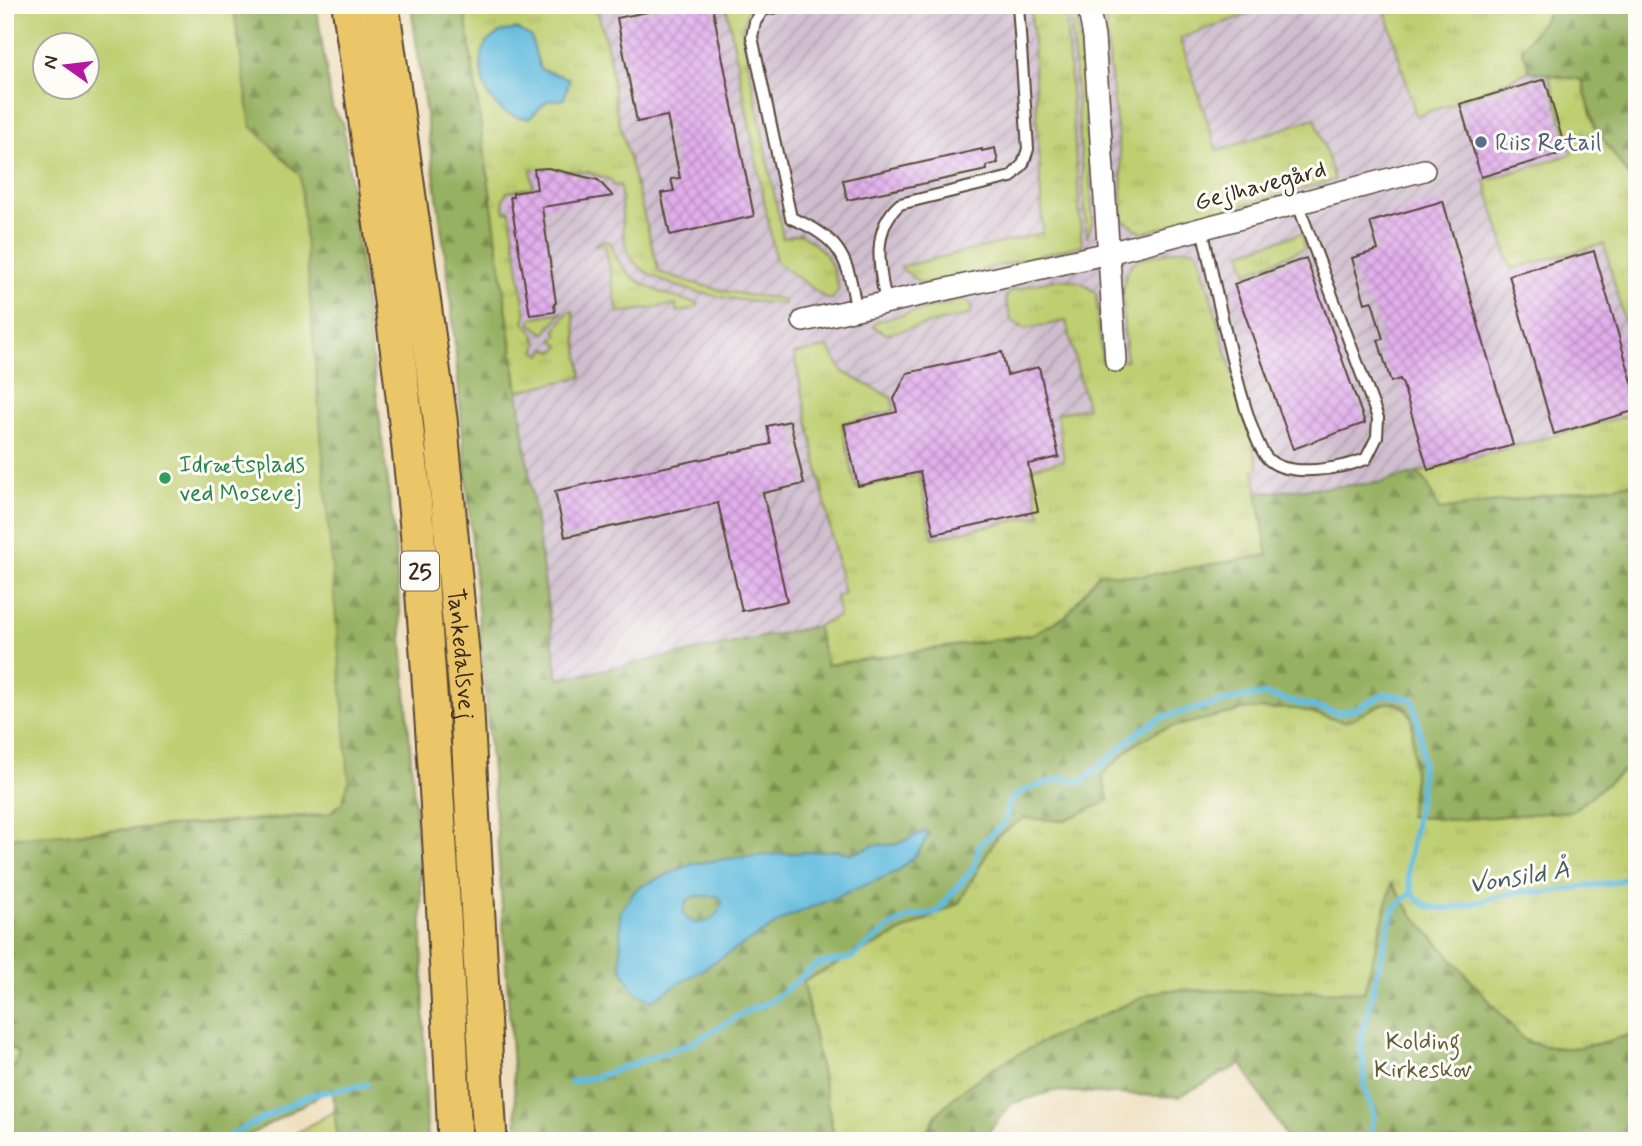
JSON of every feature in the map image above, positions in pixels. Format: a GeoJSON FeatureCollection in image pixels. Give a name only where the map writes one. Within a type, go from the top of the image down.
{"type":"FeatureCollection","features":[{"type":"Feature","properties":{"kind":"highway","name":"Tankedalsvej"},"geometry":{"type":"LineString","coordinates":[[349,5],[384,248],[416,525],[436,767],[455,1141]]}},
{"type":"Feature","properties":{"kind":"highway","name":"Tankedalsvej"},"geometry":{"type":"LineString","coordinates":[[382,5],[422,275],[447,487],[474,809],[490,1141]]}},
{"type":"Feature","properties":{"kind":"street"},"geometry":{"type":"LineString","coordinates":[[1088,5],[1094,37],[1116,361]]}},
{"type":"Feature","properties":{"kind":"street","name":"Gejlhavegård"},"geometry":{"type":"LineString","coordinates":[[803,321],[1109,253],[1424,170]]}},
{"type":"Feature","properties":{"kind":"lane"},"geometry":{"type":"LineString","coordinates":[[787,5],[763,10],[755,22],[752,37],[791,218],[831,239],[850,273],[856,309]]}},
{"type":"Feature","properties":{"kind":"lane"},"geometry":{"type":"LineString","coordinates":[[886,303],[879,270],[881,229],[888,215],[900,204],[1010,177],[1023,164],[1028,149],[1018,5]]}},
{"type":"Feature","properties":{"kind":"lane"},"geometry":{"type":"LineString","coordinates":[[1202,228],[1249,419],[1267,458],[1276,464],[1312,471],[1345,467],[1366,459],[1377,437],[1378,418],[1297,202]]}},
{"type":"Feature","properties":{"kind":"shaded area"},"geometry":{"type":"Polygon","coordinates":[[[464,5],[1637,5],[1637,483],[1417,473],[1377,483],[1257,493],[1066,616],[816,626],[558,679],[464,5]]]}},
{"type":"Feature","properties":{"kind":"green space","name":"Idrætsplads ved Mosevej"},"geometry":{"type":"Polygon","coordinates":[[[5,5],[233,5],[251,126],[300,175],[349,780],[342,803],[328,814],[5,838],[5,5]]]}},
{"type":"Feature","properties":{"kind":"green space"},"geometry":{"type":"Polygon","coordinates":[[[233,5],[316,5],[332,107],[343,123],[394,534],[421,890],[427,1141],[337,1141],[333,1088],[239,1141],[5,1141],[5,1069],[15,1067],[19,1054],[5,1042],[5,838],[319,816],[336,809],[346,795],[300,176],[251,126],[233,5]]]}},
{"type":"Feature","properties":{"kind":"green space"},"geometry":{"type":"Polygon","coordinates":[[[411,5],[464,5],[558,679],[817,626],[827,665],[1033,634],[1066,616],[1099,573],[1142,576],[1268,555],[1257,493],[1377,483],[1417,473],[1426,481],[1439,510],[1637,483],[1637,760],[1572,811],[1452,820],[1409,816],[1414,776],[1412,719],[1406,708],[1398,703],[1380,705],[1344,722],[1298,709],[1248,709],[1160,730],[1135,744],[1102,775],[1109,801],[1063,821],[1024,818],[997,836],[959,903],[803,981],[835,1141],[518,1141],[496,820],[451,299],[411,5]]]}},
{"type":"Feature","properties":{"kind":"green space"},"geometry":{"type":"Polygon","coordinates":[[[464,5],[587,5],[598,13],[609,53],[616,109],[659,272],[724,291],[784,300],[784,304],[723,297],[676,286],[656,278],[640,267],[629,254],[623,229],[620,185],[613,186],[611,180],[588,172],[531,169],[533,187],[507,192],[503,200],[505,212],[510,211],[526,316],[524,322],[539,343],[535,351],[542,355],[547,348],[554,352],[560,346],[553,340],[558,334],[555,330],[567,313],[573,311],[582,377],[518,391],[464,5]]]}},
{"type":"Feature","properties":{"kind":"green space"},"geometry":{"type":"Polygon","coordinates":[[[726,5],[749,5],[742,30],[783,238],[800,234],[827,256],[839,289],[832,299],[827,299],[776,262],[726,5]]]}},
{"type":"Feature","properties":{"kind":"green space"},"geometry":{"type":"Polygon","coordinates":[[[1031,5],[1065,5],[1082,245],[931,283],[920,283],[900,267],[1043,233],[1031,5]]]}},
{"type":"Feature","properties":{"kind":"green space"},"geometry":{"type":"Polygon","coordinates":[[[1070,5],[1075,5],[1078,25],[1093,220],[1087,238],[1070,5]]]}},
{"type":"Feature","properties":{"kind":"green space"},"geometry":{"type":"Polygon","coordinates":[[[1103,5],[1275,5],[1180,38],[1217,151],[1315,118],[1335,180],[1143,233],[1123,220],[1121,164],[1103,5]]]}},
{"type":"Feature","properties":{"kind":"green space"},"geometry":{"type":"Polygon","coordinates":[[[1384,5],[1544,5],[1548,14],[1522,48],[1530,71],[1455,103],[1416,116],[1384,5]]]}},
{"type":"Feature","properties":{"kind":"green space"},"geometry":{"type":"Polygon","coordinates":[[[1544,5],[1637,5],[1637,187],[1595,128],[1582,80],[1530,71],[1522,48],[1548,14],[1544,5]]]}},
{"type":"Feature","properties":{"kind":"green space"},"geometry":{"type":"Polygon","coordinates":[[[1549,75],[1582,80],[1595,128],[1637,187],[1637,370],[1604,244],[1511,269],[1485,181],[1572,154],[1549,75]]]}},
{"type":"Feature","properties":{"kind":"green space"},"geometry":{"type":"Polygon","coordinates":[[[1302,233],[1305,248],[1247,273],[1241,252],[1302,233]]]}},
{"type":"Feature","properties":{"kind":"green space"},"geometry":{"type":"Polygon","coordinates":[[[604,240],[611,243],[623,268],[633,277],[658,291],[699,304],[693,309],[677,312],[676,305],[618,313],[605,245],[594,245],[604,240]]]}},
{"type":"Feature","properties":{"kind":"green space"},"geometry":{"type":"Polygon","coordinates":[[[1181,249],[1194,249],[1199,255],[1259,468],[1254,470],[1268,555],[1142,576],[1099,573],[1066,616],[1033,634],[826,665],[817,626],[839,616],[836,596],[844,595],[794,354],[828,347],[843,372],[892,398],[894,411],[842,424],[856,488],[919,475],[933,538],[1040,515],[1031,468],[1064,460],[1057,413],[1087,408],[1066,321],[1026,329],[1012,322],[1005,298],[1011,291],[1055,280],[1066,279],[1086,285],[1096,293],[1102,361],[1126,360],[1123,290],[1130,266],[1143,258],[1181,249]]]}},
{"type":"Feature","properties":{"kind":"green space"},"geometry":{"type":"Polygon","coordinates":[[[962,300],[969,302],[972,309],[969,315],[886,334],[873,326],[878,321],[962,300]]]}},
{"type":"Feature","properties":{"kind":"green space"},"geometry":{"type":"Polygon","coordinates":[[[562,312],[545,334],[531,324],[531,318],[562,312]]]}},
{"type":"Feature","properties":{"kind":"green space"},"geometry":{"type":"Polygon","coordinates":[[[1637,413],[1637,483],[1439,510],[1426,481],[1417,473],[1637,413]]]}},
{"type":"Feature","properties":{"kind":"green space"},"geometry":{"type":"Polygon","coordinates":[[[1379,703],[1399,705],[1407,710],[1412,719],[1414,776],[1409,816],[1452,820],[1572,811],[1637,760],[1637,1033],[1594,1045],[1567,1048],[1554,1048],[1524,1040],[1411,913],[1392,884],[1365,992],[1168,990],[1149,994],[938,1113],[922,1141],[835,1141],[803,981],[959,903],[997,836],[1024,818],[1063,821],[1116,760],[1153,734],[1192,720],[1259,709],[1298,709],[1344,722],[1379,703]]]}},
{"type":"Feature","properties":{"kind":"green space","name":"Kolding Kirkeskov"},"geometry":{"type":"Polygon","coordinates":[[[1392,883],[1411,913],[1524,1040],[1554,1048],[1567,1048],[1594,1045],[1637,1033],[1637,1141],[1289,1141],[1241,1064],[1178,1097],[1053,1091],[1011,1104],[981,1141],[922,1141],[938,1113],[984,1075],[1038,1044],[1149,994],[1168,990],[1364,992],[1392,883]]]}},
{"type":"Feature","properties":{"kind":"green space"},"geometry":{"type":"Polygon","coordinates":[[[5,1042],[19,1054],[15,1067],[5,1069],[5,1042]]]}},
{"type":"Feature","properties":{"kind":"green space"},"geometry":{"type":"Polygon","coordinates":[[[335,1111],[337,1141],[282,1141],[335,1111]]]}},
{"type":"Feature","properties":{"kind":"water"},"geometry":{"type":"Polygon","coordinates":[[[517,29],[531,37],[540,69],[570,79],[564,99],[547,101],[530,118],[516,117],[495,104],[483,81],[481,68],[486,43],[500,32],[517,29]]]}},
{"type":"Feature","properties":{"kind":"water"},"geometry":{"type":"Polygon","coordinates":[[[926,831],[929,834],[917,854],[897,872],[788,917],[651,1001],[633,990],[621,966],[620,912],[637,888],[692,864],[740,857],[838,850],[852,854],[875,845],[895,845],[926,831]],[[695,896],[686,901],[683,914],[694,922],[707,921],[721,908],[722,901],[718,896],[695,896]]]}},
{"type":"Feature","properties":{"kind":"building"},"geometry":{"type":"Polygon","coordinates":[[[682,5],[712,5],[754,216],[670,235],[661,193],[674,191],[671,179],[680,178],[667,116],[637,122],[617,18],[682,5]]]}},
{"type":"Feature","properties":{"kind":"building"},"geometry":{"type":"Polygon","coordinates":[[[1545,79],[1566,152],[1481,177],[1460,104],[1545,79]]]}},
{"type":"Feature","properties":{"kind":"building"},"geometry":{"type":"Polygon","coordinates":[[[995,148],[998,163],[986,166],[987,170],[847,200],[843,180],[995,148]]]}},
{"type":"Feature","properties":{"kind":"building"},"geometry":{"type":"Polygon","coordinates":[[[548,168],[598,180],[613,196],[542,207],[555,312],[530,315],[510,197],[513,197],[513,193],[537,189],[534,169],[548,168]]]}},
{"type":"Feature","properties":{"kind":"building"},"geometry":{"type":"Polygon","coordinates":[[[1443,201],[1513,445],[1428,470],[1403,385],[1400,379],[1391,382],[1378,340],[1383,339],[1372,301],[1365,303],[1352,258],[1378,250],[1370,222],[1443,201]]]}},
{"type":"Feature","properties":{"kind":"building"},"geometry":{"type":"Polygon","coordinates":[[[1594,251],[1637,399],[1637,410],[1554,434],[1509,275],[1594,251]]]}},
{"type":"Feature","properties":{"kind":"building"},"geometry":{"type":"Polygon","coordinates":[[[1306,258],[1365,423],[1293,449],[1234,284],[1306,258]]]}},
{"type":"Feature","properties":{"kind":"building"},"geometry":{"type":"Polygon","coordinates":[[[1002,352],[1007,375],[1039,367],[1059,457],[1028,464],[1038,511],[934,534],[920,472],[858,486],[844,424],[897,412],[894,399],[907,373],[1002,352]]]}},
{"type":"Feature","properties":{"kind":"building"},"geometry":{"type":"Polygon","coordinates":[[[790,421],[804,484],[763,493],[787,601],[742,611],[718,503],[565,537],[555,491],[771,444],[767,426],[790,421]]]}},
{"type":"Feature","properties":{"kind":"waterway","name":"Vonsild Å"},"geometry":{"type":"LineString","coordinates":[[571,1082],[596,1077],[692,1043],[749,1010],[770,1002],[818,964],[851,958],[892,926],[910,917],[936,913],[974,867],[980,845],[1005,822],[1009,802],[1021,792],[1061,778],[1082,782],[1141,730],[1163,717],[1242,697],[1267,695],[1338,713],[1356,709],[1385,694],[1412,699],[1420,731],[1422,762],[1409,878],[1415,896],[1427,906],[1459,907],[1515,893],[1542,893],[1616,882],[1626,878],[1637,880]]}},
{"type":"Feature","properties":{"kind":"waterway"},"geometry":{"type":"LineString","coordinates":[[1369,1141],[1374,1113],[1365,1089],[1361,1038],[1393,910],[1412,892]]}},
{"type":"Feature","properties":{"kind":"waterway"},"geometry":{"type":"LineString","coordinates":[[219,1141],[309,1095],[367,1085]]}},
{"type":"Feature","properties":{"kind":"place","name":"Riis Retail"},"geometry":{"type":"Point","coordinates":[1481,142]}},
{"type":"Feature","properties":{"kind":"place","name":"Idrætsplads ved Mosevej"},"geometry":{"type":"Point","coordinates":[165,478]}}]}
